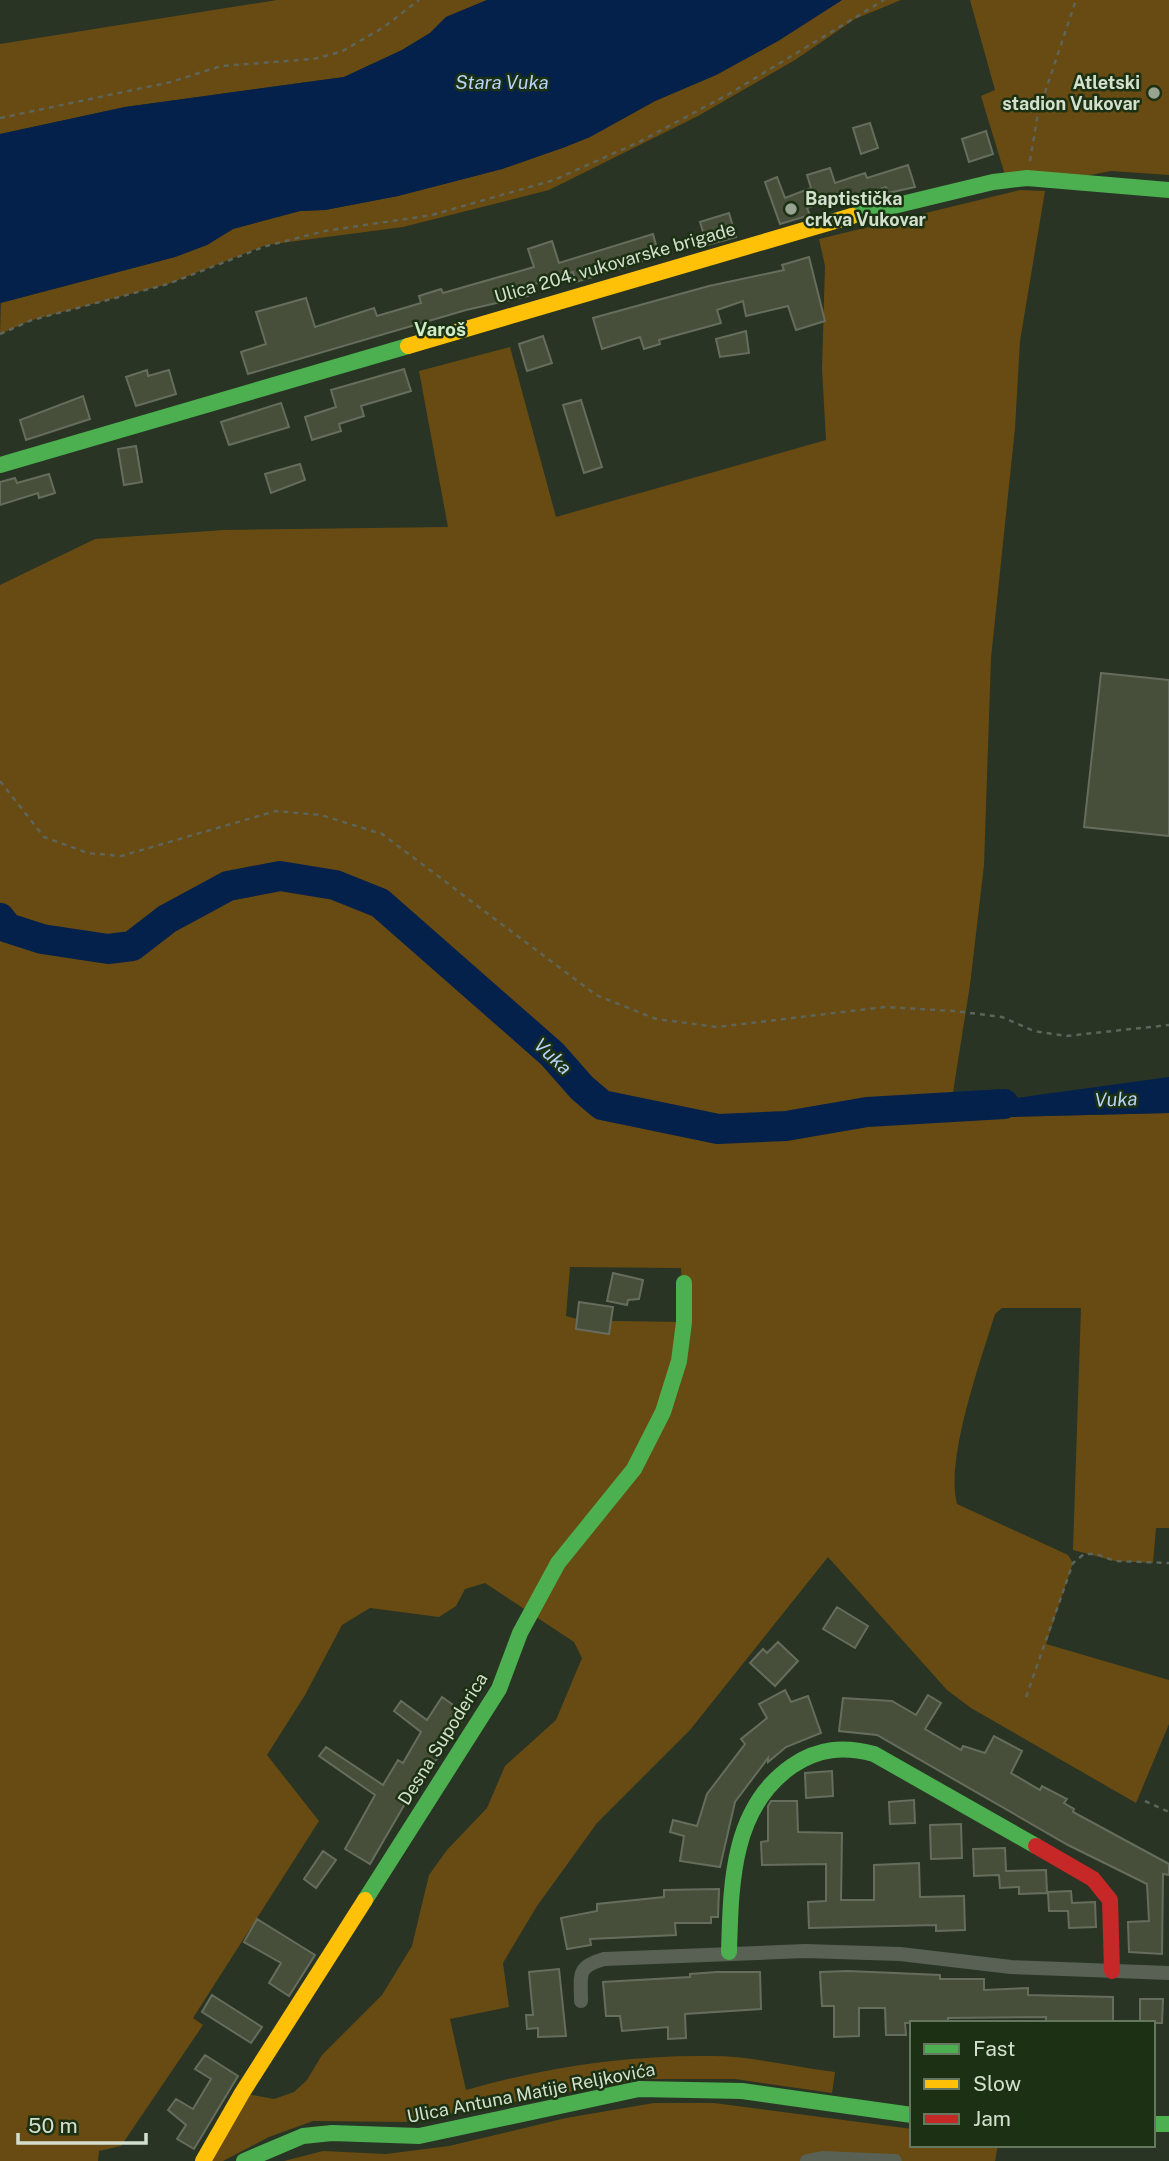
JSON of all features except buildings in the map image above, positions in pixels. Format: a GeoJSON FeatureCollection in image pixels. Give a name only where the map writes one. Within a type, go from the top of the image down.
{"type":"FeatureCollection","features":[{"type":"Feature","properties":{"kind":"street","name":"Ulica 204. vukovarske brigade"},"geometry":{"type":"LineString","coordinates":[[0,465],[816,224],[993,182],[1027,178],[1169,190]]}},
{"type":"Feature","properties":{"kind":"street","name":"Desna Supoderica"},"geometry":{"type":"LineString","coordinates":[[202,2161],[242,2093],[499,1689],[520,1633],[558,1563],[634,1469],[663,1412],[679,1361],[684,1322],[684,1283]]}},
{"type":"Feature","properties":{"kind":"street"},"geometry":{"type":"LineString","coordinates":[[729,1952],[730,1904],[745,1818],[762,1787],[781,1770],[813,1754],[833,1747],[851,1747],[874,1754],[1098,1884],[1110,1900],[1112,1971]]}},
{"type":"Feature","properties":{"kind":"street"},"geometry":{"type":"LineString","coordinates":[[581,2000],[582,1971],[587,1964],[604,1959],[729,1952],[900,1954],[1011,1967],[1169,1973]]}},
{"type":"Feature","properties":{"kind":"street","name":"Ulica Antuna Matije Reljkovića"},"geometry":{"type":"LineString","coordinates":[[244,2161],[303,2137],[332,2133],[419,2137],[627,2092],[669,2087],[762,2091],[910,2115]]}},
{"type":"Feature","properties":{"kind":"street"},"geometry":{"type":"LineString","coordinates":[[807,2161],[822,2158],[895,2161]]}},
{"type":"Feature","properties":{"kind":"path"},"geometry":{"type":"LineString","coordinates":[[0,118],[171,82],[221,66],[313,60],[341,52],[384,27],[419,0]]}},
{"type":"Feature","properties":{"kind":"path"},"geometry":{"type":"LineString","coordinates":[[0,334],[32,320],[168,284],[266,246],[325,231],[432,215],[554,180],[639,142],[729,94],[884,0]]}},
{"type":"Feature","properties":{"kind":"path"},"geometry":{"type":"LineString","coordinates":[[1027,178],[1038,113],[1076,0]]}},
{"type":"Feature","properties":{"kind":"path"},"geometry":{"type":"LineString","coordinates":[[0,781],[44,837],[88,853],[121,856],[276,811],[321,815],[382,834],[596,995],[656,1019],[717,1027],[885,1007],[1002,1017],[1034,1031],[1066,1036],[1169,1025]]}},
{"type":"Feature","properties":{"kind":"path"},"geometry":{"type":"LineString","coordinates":[[1026,1698],[1073,1563],[1084,1554],[1096,1554],[1115,1561],[1169,1563]]}},
{"type":"Feature","properties":{"kind":"path"},"geometry":{"type":"LineString","coordinates":[[1145,1801],[1169,1812]]}},
{"type":"Feature","properties":{"kind":"shaded area"},"geometry":{"type":"Polygon","coordinates":[[[277,0],[487,0],[446,17],[430,33],[402,50],[344,77],[125,107],[0,134],[0,44],[277,0]]]}},
{"type":"Feature","properties":{"kind":"shaded area"},"geometry":{"type":"Polygon","coordinates":[[[842,0],[901,0],[855,19],[795,60],[698,116],[549,190],[403,227],[266,245],[168,284],[32,320],[0,334],[1,303],[175,257],[207,245],[233,229],[300,211],[325,210],[398,196],[502,169],[565,147],[590,137],[655,101],[716,75],[778,41],[842,0]]]}},
{"type":"Feature","properties":{"kind":"shaded area"},"geometry":{"type":"Polygon","coordinates":[[[970,0],[1169,0],[1169,175],[1111,171],[1075,178],[1005,175],[981,96],[995,90],[970,0]]]}},
{"type":"Feature","properties":{"kind":"shaded area"},"geometry":{"type":"Polygon","coordinates":[[[1020,190],[1045,191],[1020,341],[1015,428],[991,658],[984,865],[970,985],[951,1105],[1008,1117],[1169,1113],[1169,1528],[1156,1528],[1153,1563],[1115,1561],[1073,1550],[1081,1308],[1002,1308],[995,1314],[966,1409],[956,1462],[955,1485],[957,1504],[1068,1555],[1073,1563],[1046,1644],[1169,1680],[1169,1724],[1136,1803],[971,1708],[947,1690],[828,1557],[690,1730],[597,1823],[537,1906],[503,1963],[509,2007],[450,2019],[466,2090],[526,2075],[588,2064],[680,2056],[726,2056],[835,2072],[832,2093],[735,2079],[640,2079],[405,2122],[313,2121],[269,2137],[223,2161],[203,2161],[242,2093],[274,2099],[294,2092],[307,2080],[322,2055],[382,1995],[412,1946],[429,1875],[447,1850],[487,1808],[505,1766],[556,1720],[582,1658],[574,1642],[485,1583],[465,1589],[456,1606],[439,1617],[370,1608],[342,1625],[305,1695],[267,1755],[319,1821],[193,2018],[203,2025],[121,2146],[99,2151],[98,2161],[0,2161],[0,585],[95,539],[224,530],[448,527],[419,371],[510,347],[556,517],[826,440],[822,369],[825,266],[819,239],[1020,190]],[[570,1267],[566,1316],[577,1319],[576,1329],[608,1334],[611,1321],[684,1322],[681,1268],[570,1267]]]}},
{"type":"Feature","properties":{"kind":"shaded area"},"geometry":{"type":"Polygon","coordinates":[[[654,2103],[714,2103],[910,2129],[910,2147],[998,2147],[995,2161],[284,2161],[323,2151],[386,2154],[449,2146],[566,2118],[654,2103]]]}},
{"type":"Feature","properties":{"kind":"water","name":"Stara Vuka"},"geometry":{"type":"Polygon","coordinates":[[[487,0],[842,0],[778,41],[716,75],[655,101],[590,137],[565,147],[502,169],[398,196],[325,210],[300,211],[233,229],[207,245],[175,257],[0,303],[0,134],[125,107],[344,77],[402,50],[430,33],[446,17],[487,0]]]}},
{"type":"Feature","properties":{"kind":"water"},"geometry":{"type":"Polygon","coordinates":[[[1169,1077],[1169,1113],[1008,1117],[964,1105],[1169,1077]]]}},
{"type":"Feature","properties":{"kind":"waterway","name":"Vuka"},"geometry":{"type":"LineString","coordinates":[[0,918],[8,928],[42,939],[108,949],[132,946],[167,919],[228,886],[280,876],[335,885],[380,903],[552,1054],[582,1088],[602,1105],[718,1129],[786,1126],[867,1112],[1004,1104]]}},
{"type":"Feature","properties":{"kind":"traffic: fast"},"geometry":{"type":"LineString","coordinates":[[852,216],[993,182],[1027,178],[1169,190]]}},
{"type":"Feature","properties":{"kind":"traffic: fast"},"geometry":{"type":"LineString","coordinates":[[0,465],[408,346]]}},
{"type":"Feature","properties":{"kind":"traffic: fast"},"geometry":{"type":"LineString","coordinates":[[365,1900],[499,1689],[520,1633],[558,1563],[634,1469],[663,1412],[679,1361],[684,1322],[684,1283]]}},
{"type":"Feature","properties":{"kind":"traffic: fast"},"geometry":{"type":"LineString","coordinates":[[729,1952],[734,1875],[746,1826],[757,1803],[772,1783],[792,1766],[812,1755],[832,1750],[874,1754],[1036,1846]]}},
{"type":"Feature","properties":{"kind":"traffic: fast"},"geometry":{"type":"LineString","coordinates":[[244,2161],[303,2136],[332,2133],[419,2136],[639,2089],[742,2091],[910,2115]]}},
{"type":"Feature","properties":{"kind":"traffic: fast"},"geometry":{"type":"LineString","coordinates":[[1155,2124],[1169,2124]]}},
{"type":"Feature","properties":{"kind":"traffic: slow"},"geometry":{"type":"LineString","coordinates":[[408,346],[852,216]]}},
{"type":"Feature","properties":{"kind":"traffic: slow"},"geometry":{"type":"LineString","coordinates":[[203,2161],[242,2093],[365,1900]]}},
{"type":"Feature","properties":{"kind":"traffic: jam"},"geometry":{"type":"LineString","coordinates":[[1036,1846],[1093,1879],[1110,1900],[1112,1971]]}},
{"type":"Feature","properties":{"kind":"place","name":"Atletski stadion Vukovar"},"geometry":{"type":"Point","coordinates":[1154,93]}},
{"type":"Feature","properties":{"kind":"place","name":"Baptistička crkva Vukovar"},"geometry":{"type":"Point","coordinates":[791,209]}},
{"type":"Feature","properties":{"kind":"district","name":"Varoš"},"geometry":{"type":"Point","coordinates":[440,329]}}]}
